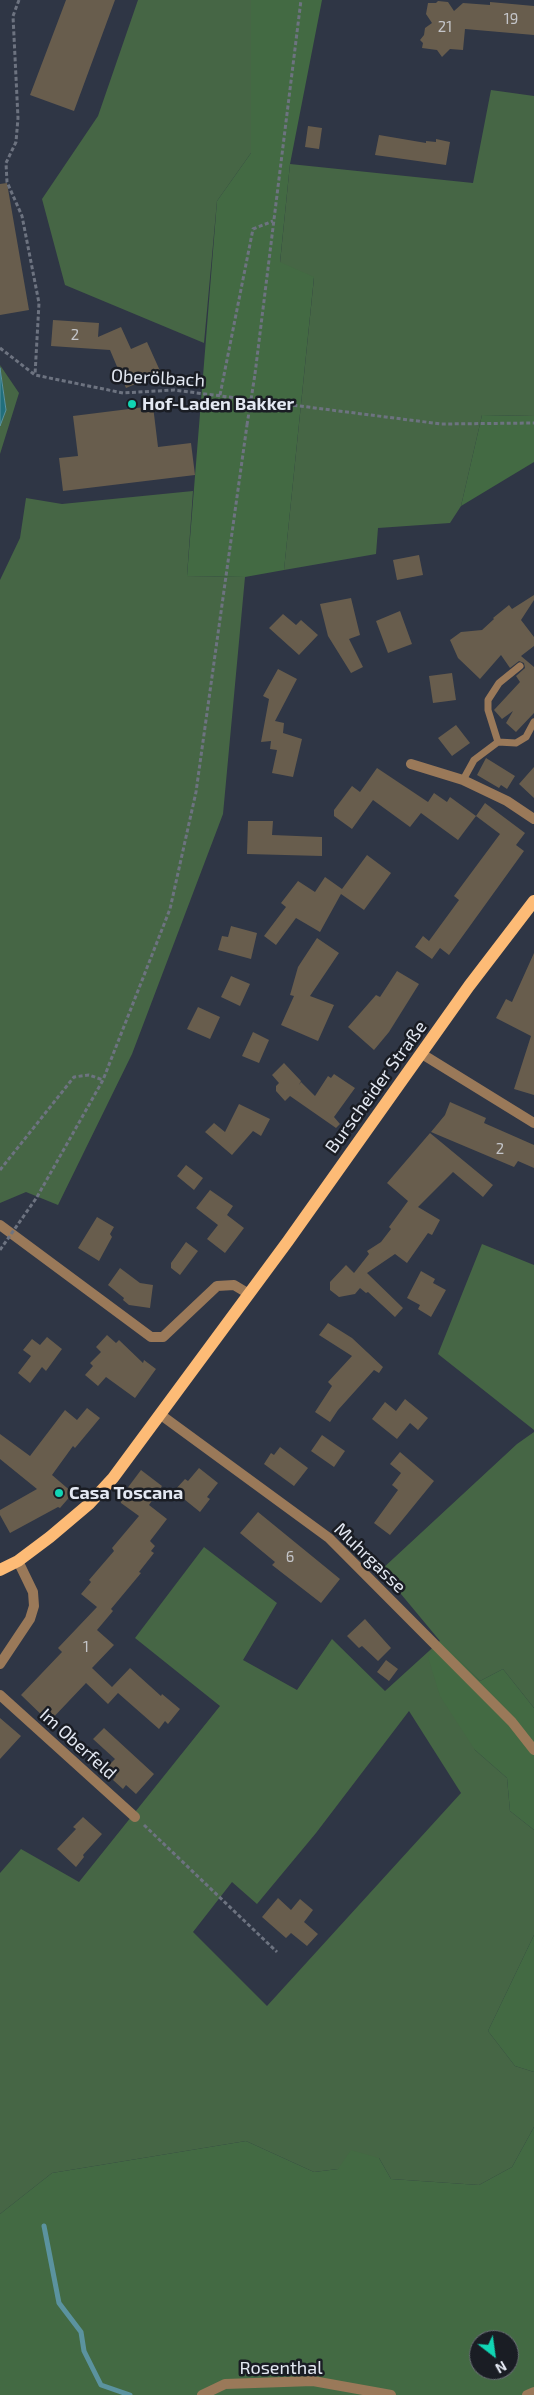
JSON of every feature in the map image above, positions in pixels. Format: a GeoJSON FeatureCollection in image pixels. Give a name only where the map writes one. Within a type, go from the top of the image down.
{"type":"FeatureCollection","features":[{"type":"Feature","properties":{"kind":"main road","name":"Burscheider Straße"},"geometry":{"type":"LineString","coordinates":[[0,1570],[18,1561],[89,1504],[113,1478],[249,1294],[469,986],[534,901]]}},
{"type":"Feature","properties":{"kind":"street"},"geometry":{"type":"LineString","coordinates":[[411,764],[463,780],[507,800],[534,819]]}},
{"type":"Feature","properties":{"kind":"street"},"geometry":{"type":"LineString","coordinates":[[422,1054],[534,1123]]}},
{"type":"Feature","properties":{"kind":"street"},"geometry":{"type":"LineString","coordinates":[[0,1225],[151,1337],[163,1337],[217,1286],[234,1285],[249,1294]]}},
{"type":"Feature","properties":{"kind":"street","name":"Muhrgasse"},"geometry":{"type":"LineString","coordinates":[[161,1414],[329,1538],[512,1722],[534,1750]]}},
{"type":"Feature","properties":{"kind":"street"},"geometry":{"type":"LineString","coordinates":[[0,1664],[30,1619],[34,1606],[33,1592],[18,1561]]}},
{"type":"Feature","properties":{"kind":"street","name":"Im Oberfeld"},"geometry":{"type":"LineString","coordinates":[[0,1695],[135,1817]]}},
{"type":"Feature","properties":{"kind":"street","name":"Rosenthal"},"geometry":{"type":"LineString","coordinates":[[202,2395],[224,2384],[313,2381],[391,2395]]}},
{"type":"Feature","properties":{"kind":"street"},"geometry":{"type":"LineString","coordinates":[[527,2395],[534,2392]]}},
{"type":"Feature","properties":{"kind":"lane"},"geometry":{"type":"LineString","coordinates":[[498,742],[488,710],[488,700],[499,684],[520,666]]}},
{"type":"Feature","properties":{"kind":"lane"},"geometry":{"type":"LineString","coordinates":[[463,780],[474,760],[498,742],[516,743],[526,737],[534,722]]}},
{"type":"Feature","properties":{"kind":"path"},"geometry":{"type":"LineString","coordinates":[[19,0],[13,16],[18,118],[16,142],[6,163],[7,182],[22,216],[39,303],[35,375]]}},
{"type":"Feature","properties":{"kind":"path"},"geometry":{"type":"LineString","coordinates":[[0,1250],[37,1197],[103,1080],[170,909],[196,792],[255,374],[301,0]]}},
{"type":"Feature","properties":{"kind":"path"},"geometry":{"type":"LineString","coordinates":[[220,395],[253,229],[273,221]]}},
{"type":"Feature","properties":{"kind":"path","name":"Oberölbach"},"geometry":{"type":"LineString","coordinates":[[0,348],[35,375],[123,393],[174,390],[441,424],[534,423]]}},
{"type":"Feature","properties":{"kind":"path"},"geometry":{"type":"LineString","coordinates":[[0,1170],[74,1077],[89,1075],[103,1080]]}},
{"type":"Feature","properties":{"kind":"path"},"geometry":{"type":"LineString","coordinates":[[135,1817],[196,1872],[277,1952]]}},
{"type":"Feature","properties":{"kind":"green space"},"geometry":{"type":"Polygon","coordinates":[[[138,0],[251,0],[251,153],[217,201],[204,343],[65,285],[42,199],[98,116],[138,0]]]}},
{"type":"Feature","properties":{"kind":"green space"},"geometry":{"type":"Polygon","coordinates":[[[251,0],[322,0],[290,164],[280,262],[314,277],[284,570],[245,577],[187,576],[217,201],[251,153],[251,0]]]}},
{"type":"Feature","properties":{"kind":"green space"},"geometry":{"type":"Polygon","coordinates":[[[491,90],[534,96],[534,416],[482,415],[461,506],[450,523],[378,528],[376,554],[284,570],[314,278],[280,263],[290,164],[473,183],[491,90]]]}},
{"type":"Feature","properties":{"kind":"green space"},"geometry":{"type":"Polygon","coordinates":[[[0,365],[19,393],[0,454],[0,426],[6,410],[0,365]]]}},
{"type":"Feature","properties":{"kind":"green space"},"geometry":{"type":"Polygon","coordinates":[[[482,415],[534,416],[534,462],[461,506],[482,415]]]}},
{"type":"Feature","properties":{"kind":"green space"},"geometry":{"type":"Polygon","coordinates":[[[193,491],[187,576],[245,577],[223,814],[132,1054],[58,1205],[26,1192],[0,1203],[0,580],[20,538],[26,498],[62,504],[193,491]]]}},
{"type":"Feature","properties":{"kind":"green space"},"geometry":{"type":"Polygon","coordinates":[[[482,1244],[534,1265],[534,1430],[438,1354],[482,1244]]]}},
{"type":"Feature","properties":{"kind":"green space"},"geometry":{"type":"Polygon","coordinates":[[[534,1432],[534,1708],[503,1669],[480,1681],[440,1642],[475,1750],[507,1778],[510,1811],[534,1830],[534,1935],[488,2031],[515,2066],[534,2072],[534,2127],[512,2167],[479,2185],[391,2179],[379,2158],[338,2169],[314,2172],[246,2141],[52,2173],[0,2214],[0,1873],[21,1849],[79,1882],[220,1706],[135,1638],[204,1547],[277,1603],[243,1660],[297,1690],[332,1639],[385,1691],[440,1641],[381,1570],[517,1444],[534,1432]],[[409,1711],[316,1833],[257,1904],[232,1882],[193,1932],[267,2006],[461,1793],[409,1711]]]}},
{"type":"Feature","properties":{"kind":"green space"},"geometry":{"type":"Polygon","coordinates":[[[440,1641],[480,1681],[503,1669],[534,1708],[534,1830],[510,1811],[507,1778],[475,1750],[440,1696],[428,1657],[440,1641]]]}},
{"type":"Feature","properties":{"kind":"green space"},"geometry":{"type":"Polygon","coordinates":[[[534,1935],[534,2072],[515,2066],[488,2031],[534,1935]]]}},
{"type":"Feature","properties":{"kind":"green space"},"geometry":{"type":"Polygon","coordinates":[[[534,2127],[534,2395],[0,2395],[0,2214],[52,2173],[246,2141],[314,2172],[338,2169],[351,2150],[379,2158],[391,2179],[479,2185],[512,2167],[534,2127]]]}},
{"type":"Feature","properties":{"kind":"water"},"geometry":{"type":"Polygon","coordinates":[[[0,368],[6,410],[0,426],[0,368]]]}},
{"type":"Feature","properties":{"kind":"building"},"geometry":{"type":"Polygon","coordinates":[[[66,0],[115,0],[74,111],[30,95],[66,0]]]}},
{"type":"Feature","properties":{"kind":"building"},"geometry":{"type":"Polygon","coordinates":[[[438,1],[448,2],[454,11],[463,3],[490,5],[490,2],[534,6],[534,35],[465,29],[463,50],[450,49],[442,57],[437,50],[422,48],[423,43],[420,40],[424,35],[425,28],[432,23],[426,14],[428,3],[436,3],[438,1]]]}},
{"type":"Feature","properties":{"kind":"building"},"geometry":{"type":"Polygon","coordinates":[[[308,126],[322,128],[319,149],[305,147],[308,126]]]}},
{"type":"Feature","properties":{"kind":"building"},"geometry":{"type":"Polygon","coordinates":[[[379,135],[426,143],[426,141],[436,142],[436,139],[450,142],[446,165],[375,155],[379,135]]]}},
{"type":"Feature","properties":{"kind":"building"},"geometry":{"type":"Polygon","coordinates":[[[7,183],[29,310],[0,315],[0,184],[7,183]]]}},
{"type":"Feature","properties":{"kind":"building"},"geometry":{"type":"Polygon","coordinates":[[[53,320],[99,323],[98,337],[121,327],[131,349],[147,342],[161,373],[126,388],[110,350],[51,346],[53,320]]]}},
{"type":"Feature","properties":{"kind":"building"},"geometry":{"type":"Polygon","coordinates":[[[153,406],[158,447],[191,443],[195,475],[63,491],[59,458],[78,456],[73,416],[153,406]]]}},
{"type":"Feature","properties":{"kind":"building"},"geometry":{"type":"Polygon","coordinates":[[[419,555],[423,575],[397,580],[393,560],[419,555]]]}},
{"type":"Feature","properties":{"kind":"building"},"geometry":{"type":"Polygon","coordinates":[[[534,595],[534,600],[521,620],[534,637],[534,646],[521,656],[534,667],[534,713],[516,732],[506,723],[513,711],[502,719],[494,710],[520,682],[516,676],[525,668],[524,663],[519,661],[510,668],[501,655],[480,679],[458,658],[450,640],[461,632],[482,630],[509,605],[512,609],[534,595]]]}},
{"type":"Feature","properties":{"kind":"building"},"geometry":{"type":"Polygon","coordinates":[[[351,598],[360,635],[349,639],[363,667],[351,673],[328,636],[320,604],[351,598]]]}},
{"type":"Feature","properties":{"kind":"building"},"geometry":{"type":"Polygon","coordinates":[[[400,611],[412,644],[388,653],[376,621],[400,611]]]}},
{"type":"Feature","properties":{"kind":"building"},"geometry":{"type":"Polygon","coordinates":[[[283,614],[296,625],[301,620],[318,635],[299,655],[269,628],[283,614]]]}},
{"type":"Feature","properties":{"kind":"building"},"geometry":{"type":"Polygon","coordinates":[[[278,669],[297,679],[275,721],[284,723],[283,733],[302,739],[293,777],[272,773],[277,750],[270,749],[271,741],[261,742],[269,699],[263,696],[278,669]]]}},
{"type":"Feature","properties":{"kind":"building"},"geometry":{"type":"Polygon","coordinates":[[[452,673],[456,700],[433,703],[429,676],[452,673]]]}},
{"type":"Feature","properties":{"kind":"building"},"geometry":{"type":"Polygon","coordinates":[[[456,725],[470,743],[452,756],[438,738],[456,725]]]}},
{"type":"Feature","properties":{"kind":"building"},"geometry":{"type":"Polygon","coordinates":[[[486,758],[515,776],[507,789],[501,785],[499,788],[477,775],[486,758]]]}},
{"type":"Feature","properties":{"kind":"building"},"geometry":{"type":"Polygon","coordinates":[[[534,767],[534,798],[519,784],[534,767]]]}},
{"type":"Feature","properties":{"kind":"building"},"geometry":{"type":"Polygon","coordinates":[[[377,768],[428,802],[434,793],[447,802],[450,797],[476,816],[458,840],[421,813],[410,827],[373,800],[352,829],[334,816],[334,810],[352,786],[360,792],[377,768]]]}},
{"type":"Feature","properties":{"kind":"building"},"geometry":{"type":"Polygon","coordinates":[[[485,803],[525,833],[516,845],[524,851],[449,955],[440,948],[432,959],[415,947],[423,936],[429,941],[459,900],[454,896],[500,834],[476,816],[485,803]]]}},
{"type":"Feature","properties":{"kind":"building"},"geometry":{"type":"Polygon","coordinates":[[[248,821],[273,821],[272,835],[322,837],[322,856],[247,854],[248,821]]]}},
{"type":"Feature","properties":{"kind":"building"},"geometry":{"type":"Polygon","coordinates":[[[367,855],[391,873],[364,910],[341,894],[320,932],[296,918],[276,945],[264,936],[286,907],[281,903],[298,881],[315,892],[325,877],[342,889],[367,855]]]}},
{"type":"Feature","properties":{"kind":"building"},"geometry":{"type":"Polygon","coordinates":[[[231,926],[257,933],[251,959],[218,950],[222,936],[228,937],[231,926]]]}},
{"type":"Feature","properties":{"kind":"building"},"geometry":{"type":"Polygon","coordinates":[[[317,938],[339,953],[310,996],[334,1005],[318,1041],[281,1025],[294,996],[290,995],[298,967],[317,938]]]}},
{"type":"Feature","properties":{"kind":"building"},"geometry":{"type":"Polygon","coordinates":[[[534,953],[534,1095],[514,1089],[531,1036],[496,1018],[506,999],[512,1002],[534,953]]]}},
{"type":"Feature","properties":{"kind":"building"},"geometry":{"type":"Polygon","coordinates":[[[397,971],[419,984],[389,1032],[374,1050],[348,1027],[376,995],[380,997],[397,971]]]}},
{"type":"Feature","properties":{"kind":"building"},"geometry":{"type":"Polygon","coordinates":[[[231,976],[250,984],[240,1006],[221,997],[231,976]]]}},
{"type":"Feature","properties":{"kind":"building"},"geometry":{"type":"Polygon","coordinates":[[[198,1007],[220,1017],[210,1039],[187,1029],[198,1007]]]}},
{"type":"Feature","properties":{"kind":"building"},"geometry":{"type":"Polygon","coordinates":[[[253,1032],[269,1040],[259,1063],[242,1056],[253,1032]]]}},
{"type":"Feature","properties":{"kind":"building"},"geometry":{"type":"Polygon","coordinates":[[[284,1063],[301,1081],[299,1085],[301,1082],[315,1096],[328,1076],[331,1078],[334,1074],[355,1088],[334,1117],[340,1124],[336,1128],[290,1096],[285,1101],[276,1091],[276,1086],[279,1083],[272,1075],[284,1063]]]}},
{"type":"Feature","properties":{"kind":"building"},"geometry":{"type":"Polygon","coordinates":[[[450,1102],[486,1118],[484,1123],[534,1145],[534,1168],[518,1161],[514,1167],[431,1132],[445,1115],[450,1102]]]}},
{"type":"Feature","properties":{"kind":"building"},"geometry":{"type":"Polygon","coordinates":[[[239,1104],[270,1119],[261,1136],[253,1131],[232,1155],[205,1132],[214,1123],[225,1132],[239,1104]]]}},
{"type":"Feature","properties":{"kind":"building"},"geometry":{"type":"Polygon","coordinates":[[[430,1133],[493,1185],[483,1197],[453,1172],[418,1207],[440,1220],[432,1235],[428,1233],[407,1263],[395,1254],[367,1273],[403,1308],[395,1317],[368,1292],[366,1293],[360,1288],[355,1294],[339,1297],[330,1290],[330,1282],[346,1265],[354,1273],[369,1254],[367,1251],[381,1242],[391,1229],[389,1227],[408,1201],[387,1183],[430,1133]]]}},
{"type":"Feature","properties":{"kind":"building"},"geometry":{"type":"Polygon","coordinates":[[[186,1165],[203,1178],[194,1190],[177,1176],[186,1165]]]}},
{"type":"Feature","properties":{"kind":"building"},"geometry":{"type":"Polygon","coordinates":[[[210,1190],[233,1206],[227,1215],[244,1228],[225,1253],[207,1239],[218,1225],[196,1208],[210,1190]]]}},
{"type":"Feature","properties":{"kind":"building"},"geometry":{"type":"Polygon","coordinates":[[[97,1217],[114,1227],[110,1234],[112,1237],[99,1261],[78,1248],[97,1217]]]}},
{"type":"Feature","properties":{"kind":"building"},"geometry":{"type":"Polygon","coordinates":[[[186,1242],[198,1251],[180,1275],[171,1268],[171,1263],[186,1242]]]}},
{"type":"Feature","properties":{"kind":"building"},"geometry":{"type":"Polygon","coordinates":[[[120,1268],[140,1283],[153,1285],[150,1308],[129,1305],[123,1300],[124,1298],[108,1285],[120,1268]]]}},
{"type":"Feature","properties":{"kind":"building"},"geometry":{"type":"Polygon","coordinates":[[[421,1271],[435,1279],[433,1283],[446,1290],[431,1317],[418,1309],[420,1305],[407,1298],[421,1271]]]}},
{"type":"Feature","properties":{"kind":"building"},"geometry":{"type":"Polygon","coordinates":[[[328,1323],[352,1338],[383,1367],[379,1373],[374,1370],[338,1410],[330,1422],[315,1412],[332,1386],[328,1382],[352,1356],[319,1335],[328,1323]]]}},
{"type":"Feature","properties":{"kind":"building"},"geometry":{"type":"Polygon","coordinates":[[[107,1335],[116,1343],[119,1340],[143,1363],[144,1360],[156,1369],[135,1398],[106,1377],[98,1386],[85,1375],[93,1366],[90,1363],[101,1352],[96,1347],[107,1335]]]}},
{"type":"Feature","properties":{"kind":"building"},"geometry":{"type":"Polygon","coordinates":[[[47,1337],[62,1349],[46,1371],[42,1367],[30,1383],[18,1373],[31,1356],[23,1350],[32,1339],[40,1345],[47,1337]]]}},
{"type":"Feature","properties":{"kind":"building"},"geometry":{"type":"Polygon","coordinates":[[[405,1399],[428,1418],[418,1430],[410,1423],[397,1439],[372,1419],[385,1402],[396,1411],[405,1399]]]}},
{"type":"Feature","properties":{"kind":"building"},"geometry":{"type":"Polygon","coordinates":[[[87,1408],[100,1418],[75,1448],[73,1446],[52,1475],[73,1493],[60,1508],[58,1507],[10,1533],[0,1515],[0,1510],[37,1489],[0,1459],[0,1434],[30,1456],[65,1410],[77,1420],[87,1408]]]}},
{"type":"Feature","properties":{"kind":"building"},"geometry":{"type":"Polygon","coordinates":[[[322,1435],[345,1451],[334,1467],[311,1451],[322,1435]]]}},
{"type":"Feature","properties":{"kind":"building"},"geometry":{"type":"Polygon","coordinates":[[[280,1447],[308,1468],[294,1486],[264,1464],[271,1453],[274,1455],[280,1447]]]}},
{"type":"Feature","properties":{"kind":"building"},"geometry":{"type":"Polygon","coordinates":[[[400,1452],[434,1481],[390,1535],[374,1523],[398,1490],[392,1485],[401,1473],[390,1464],[400,1452]]]}},
{"type":"Feature","properties":{"kind":"building"},"geometry":{"type":"Polygon","coordinates":[[[199,1468],[218,1483],[207,1497],[210,1499],[200,1512],[174,1491],[185,1479],[188,1481],[199,1468]]]}},
{"type":"Feature","properties":{"kind":"building"},"geometry":{"type":"Polygon","coordinates":[[[141,1470],[162,1486],[149,1505],[167,1519],[150,1541],[155,1546],[151,1551],[154,1553],[139,1572],[141,1573],[111,1609],[113,1611],[97,1630],[114,1645],[92,1668],[112,1687],[130,1668],[161,1696],[162,1694],[180,1709],[168,1724],[165,1721],[159,1729],[118,1693],[108,1704],[86,1683],[49,1722],[21,1695],[62,1652],[58,1648],[97,1607],[81,1594],[91,1582],[89,1580],[114,1551],[112,1548],[139,1516],[121,1503],[120,1498],[141,1470]]]}},
{"type":"Feature","properties":{"kind":"building"},"geometry":{"type":"Polygon","coordinates":[[[258,1512],[340,1579],[321,1603],[272,1565],[275,1562],[240,1533],[258,1512]]]}},
{"type":"Feature","properties":{"kind":"building"},"geometry":{"type":"Polygon","coordinates":[[[365,1619],[391,1648],[378,1661],[362,1646],[359,1648],[347,1636],[365,1619]]]}},
{"type":"Feature","properties":{"kind":"building"},"geometry":{"type":"Polygon","coordinates":[[[386,1660],[398,1669],[389,1681],[377,1672],[386,1660]]]}},
{"type":"Feature","properties":{"kind":"building"},"geometry":{"type":"Polygon","coordinates":[[[0,1718],[21,1736],[0,1759],[0,1718]]]}},
{"type":"Feature","properties":{"kind":"building"},"geometry":{"type":"Polygon","coordinates":[[[104,1728],[154,1774],[136,1794],[126,1785],[123,1789],[113,1780],[116,1776],[107,1767],[115,1759],[93,1739],[104,1728]]]}},
{"type":"Feature","properties":{"kind":"building"},"geometry":{"type":"Polygon","coordinates":[[[83,1817],[102,1834],[83,1855],[84,1857],[76,1867],[57,1849],[76,1829],[73,1827],[83,1817]]]}},
{"type":"Feature","properties":{"kind":"building"},"geometry":{"type":"Polygon","coordinates":[[[278,1898],[291,1910],[300,1899],[313,1910],[304,1922],[318,1934],[307,1946],[291,1933],[286,1938],[262,1917],[278,1898]]]}},
{"type":"Feature","properties":{"kind":"waterway"},"geometry":{"type":"LineString","coordinates":[[44,2226],[59,2303],[81,2332],[84,2351],[101,2385],[130,2395]]}},
{"type":"Feature","properties":{"kind":"place","name":"Hof-Laden Bakker"},"geometry":{"type":"Point","coordinates":[132,404]}},
{"type":"Feature","properties":{"kind":"place","name":"Casa Toscana"},"geometry":{"type":"Point","coordinates":[59,1493]}}]}
